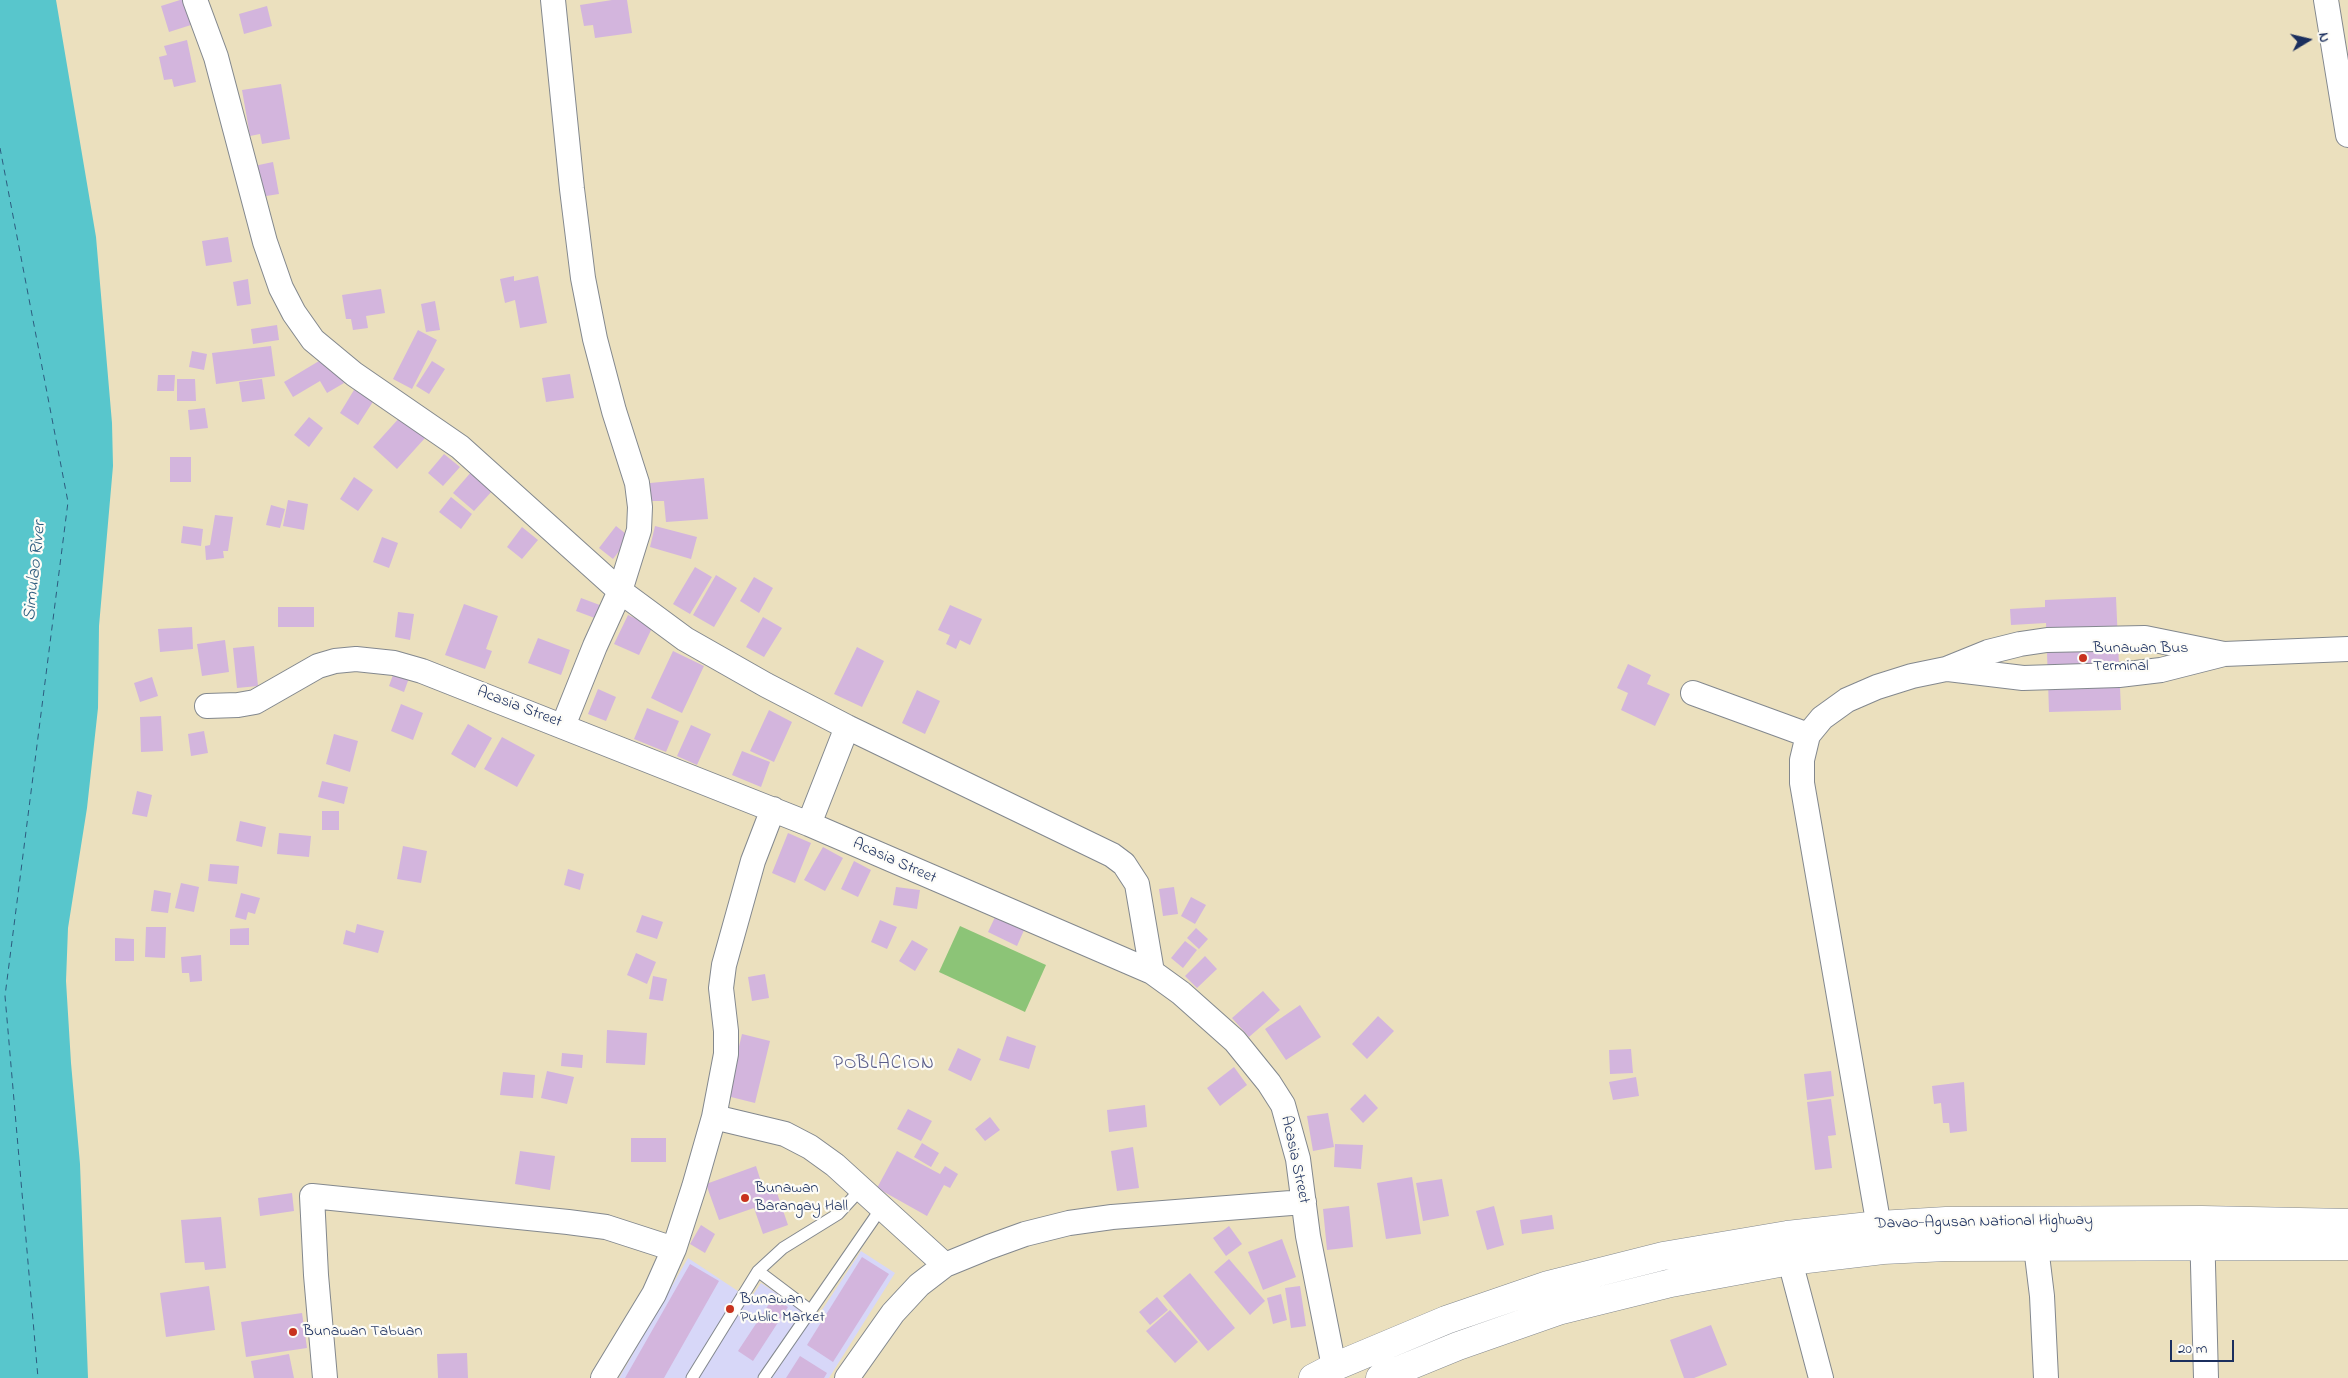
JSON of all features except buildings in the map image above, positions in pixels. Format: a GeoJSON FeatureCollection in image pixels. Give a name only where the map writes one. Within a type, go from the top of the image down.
{"type":"FeatureCollection","features":[{"type":"Feature","properties":{"kind":"highway","name":"Davao-Agusan National Highway"},"geometry":{"type":"LineString","coordinates":[[1380,1378],[1458,1346],[1558,1311],[1670,1283],[1790,1262],[1946,1221],[2202,1233],[2348,1246]]}},
{"type":"Feature","properties":{"kind":"highway","name":"Davao-Agusan National Highway"},"geometry":{"type":"LineString","coordinates":[[1324,1372],[1446,1320],[1548,1284],[1663,1256],[1787,1235],[1881,1237],[1946,1247],[2036,1247],[2348,1223]]}},
{"type":"Feature","properties":{"kind":"street"},"geometry":{"type":"LineString","coordinates":[[195,0],[216,57],[266,242],[281,288],[294,313],[313,340],[354,374],[460,447],[620,591],[686,639],[766,686],[846,727],[1112,855],[1124,864],[1137,884],[1152,972]]}},
{"type":"Feature","properties":{"kind":"street"},"geometry":{"type":"LineString","coordinates":[[553,0],[583,278],[614,412],[637,483],[640,507],[639,530],[620,591],[595,646],[563,726]]}},
{"type":"Feature","properties":{"kind":"street"},"geometry":{"type":"LineString","coordinates":[[2326,0],[2348,135]]}},
{"type":"Feature","properties":{"kind":"street"},"geometry":{"type":"LineString","coordinates":[[1881,1237],[1802,783],[1802,760],[1808,735],[1822,718],[1848,700],[1886,684],[1946,669],[1988,652],[2020,644],[2047,640],[2145,638],[2224,654]]}},
{"type":"Feature","properties":{"kind":"street"},"geometry":{"type":"LineString","coordinates":[[1946,669],[2023,678],[2119,675],[2161,670],[2224,654],[2348,649]]}},
{"type":"Feature","properties":{"kind":"street","name":"Acasia Street"},"geometry":{"type":"LineString","coordinates":[[207,706],[238,705],[256,702],[318,666],[356,659],[394,663],[422,670],[773,809],[1152,972],[1207,1015],[1234,1041],[1269,1083],[1283,1105],[1291,1129],[1315,1271],[1324,1372]]}},
{"type":"Feature","properties":{"kind":"street"},"geometry":{"type":"LineString","coordinates":[[1693,693],[1808,735]]}},
{"type":"Feature","properties":{"kind":"street"},"geometry":{"type":"LineString","coordinates":[[809,824],[846,727]]}},
{"type":"Feature","properties":{"kind":"street"},"geometry":{"type":"LineString","coordinates":[[603,1378],[654,1294],[674,1250],[714,1117],[726,1054],[726,1031],[721,988],[733,931],[753,861],[773,809]]}},
{"type":"Feature","properties":{"kind":"street"},"geometry":{"type":"LineString","coordinates":[[714,1117],[785,1134],[816,1151],[882,1207],[945,1265]]}},
{"type":"Feature","properties":{"kind":"street"},"geometry":{"type":"LineString","coordinates":[[324,1378],[312,1196],[606,1227],[674,1250]]}},
{"type":"Feature","properties":{"kind":"street"},"geometry":{"type":"LineString","coordinates":[[847,1378],[893,1312],[919,1285],[945,1265],[1025,1234],[1069,1223],[1112,1217],[1304,1202]]}},
{"type":"Feature","properties":{"kind":"street"},"geometry":{"type":"LineString","coordinates":[[2202,1233],[2206,1378]]}},
{"type":"Feature","properties":{"kind":"street"},"geometry":{"type":"LineString","coordinates":[[2036,1247],[2042,1296],[2046,1378]]}},
{"type":"Feature","properties":{"kind":"street"},"geometry":{"type":"LineString","coordinates":[[1790,1262],[1821,1378]]}},
{"type":"Feature","properties":{"kind":"lane"},"geometry":{"type":"LineString","coordinates":[[692,1378],[758,1271],[783,1248],[838,1214],[861,1189]]}},
{"type":"Feature","properties":{"kind":"lane"},"geometry":{"type":"LineString","coordinates":[[764,1378],[882,1207]]}},
{"type":"Feature","properties":{"kind":"lane"},"geometry":{"type":"LineString","coordinates":[[758,1271],[811,1311]]}},
{"type":"Feature","properties":{"kind":"shaded area","name":"Bunawan Public Market"},"geometry":{"type":"Polygon","coordinates":[[[861,1251],[895,1273],[829,1378],[619,1378],[688,1258],[750,1299],[761,1283],[816,1319],[861,1251]]]}},
{"type":"Feature","properties":{"kind":"green space"},"geometry":{"type":"Polygon","coordinates":[[[960,926],[1046,965],[1025,1012],[939,972],[960,926]]]}},
{"type":"Feature","properties":{"kind":"water","name":"Simulao River"},"geometry":{"type":"Polygon","coordinates":[[[0,0],[56,0],[96,237],[112,423],[113,466],[99,626],[98,708],[87,808],[68,928],[66,981],[80,1164],[88,1378],[0,1378],[0,0]]]}},
{"type":"Feature","properties":{"kind":"ferry route"},"geometry":{"type":"LineString","coordinates":[[0,148],[68,502],[5,996],[38,1378]]}},
{"type":"Feature","properties":{"kind":"place","name":"Bunawan Bus Terminal"},"geometry":{"type":"Point","coordinates":[2083,658]}},
{"type":"Feature","properties":{"kind":"place","name":"Bunawan Barangay Hall"},"geometry":{"type":"Point","coordinates":[745,1198]}},
{"type":"Feature","properties":{"kind":"place","name":"Bunawan Public Market"},"geometry":{"type":"Point","coordinates":[730,1309]}},
{"type":"Feature","properties":{"kind":"place","name":"Bunawan Tabuan"},"geometry":{"type":"Point","coordinates":[293,1332]}},
{"type":"Feature","properties":{"kind":"district","name":"POBLACION"},"geometry":{"type":"Point","coordinates":[884,1065]}}]}
